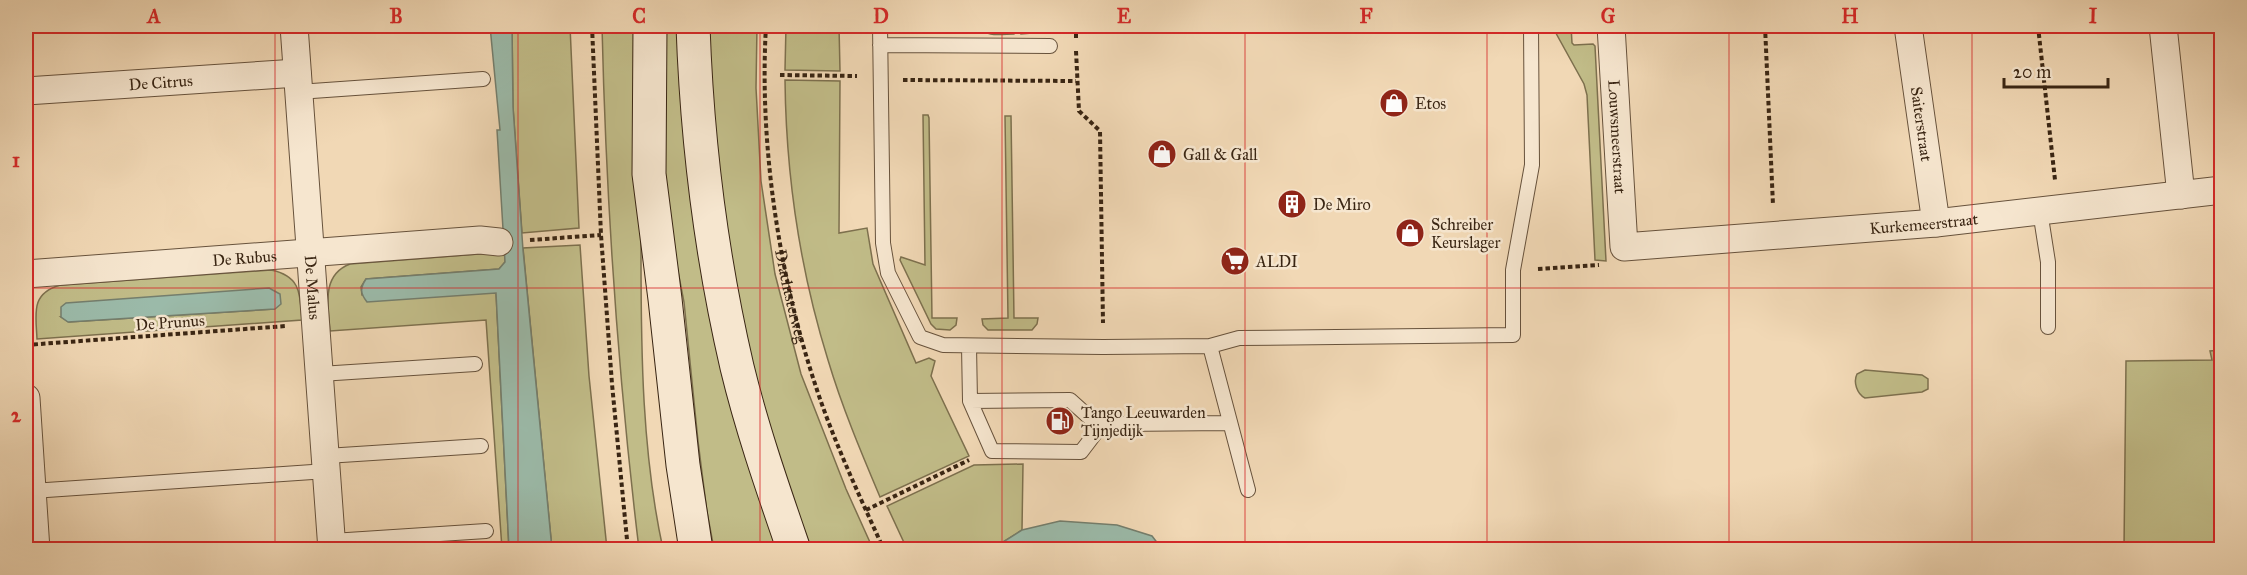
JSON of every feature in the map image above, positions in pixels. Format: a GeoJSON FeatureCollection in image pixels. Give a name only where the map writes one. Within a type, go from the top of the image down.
{"type":"FeatureCollection","features":[{"type":"Feature","properties":{"kind":"main road"},"geometry":{"type":"LineString","coordinates":[[650,26],[649,174],[679,434],[696,549]]}},
{"type":"Feature","properties":{"kind":"main road"},"geometry":{"type":"LineString","coordinates":[[693,26],[700,140],[719,284],[749,414],[794,549]]}},
{"type":"Feature","properties":{"kind":"street","name":"De Malus"},"geometry":{"type":"LineString","coordinates":[[294,26],[332,545]]}},
{"type":"Feature","properties":{"kind":"street","name":"Louwsmeerstraat"},"geometry":{"type":"LineString","coordinates":[[1611,26],[1624,248]]}},
{"type":"Feature","properties":{"kind":"street","name":"Saiterstraat"},"geometry":{"type":"LineString","coordinates":[[1908,26],[1936,223]]}},
{"type":"Feature","properties":{"kind":"street"},"geometry":{"type":"LineString","coordinates":[[2163,26],[2181,195]]}},
{"type":"Feature","properties":{"kind":"street","name":"De Citrus"},"geometry":{"type":"LineString","coordinates":[[26,91],[298,82]]}},
{"type":"Feature","properties":{"kind":"street","name":"Kurkemeerstraat"},"geometry":{"type":"LineString","coordinates":[[1624,248],[1936,223],[2222,190]]}},
{"type":"Feature","properties":{"kind":"street","name":"De Rubus"},"geometry":{"type":"LineString","coordinates":[[26,273],[480,240],[499,242]]}},
{"type":"Feature","properties":{"kind":"street"},"geometry":{"type":"LineString","coordinates":[[26,398],[36,549]]}},
{"type":"Feature","properties":{"kind":"lane"},"geometry":{"type":"LineString","coordinates":[[880,26],[883,243],[888,273],[920,337],[943,345],[1103,348],[1210,346],[1239,338],[1513,335],[1513,270],[1532,165],[1531,26]]}},
{"type":"Feature","properties":{"kind":"lane"},"geometry":{"type":"LineString","coordinates":[[880,45],[1050,46]]}},
{"type":"Feature","properties":{"kind":"lane"},"geometry":{"type":"LineString","coordinates":[[298,82],[483,79]]}},
{"type":"Feature","properties":{"kind":"lane"},"geometry":{"type":"LineString","coordinates":[[2048,327],[2049,210]]}},
{"type":"Feature","properties":{"kind":"lane"},"geometry":{"type":"LineString","coordinates":[[969,346],[970,401],[992,451],[1081,452],[1100,427],[1118,424],[1229,423]]}},
{"type":"Feature","properties":{"kind":"lane"},"geometry":{"type":"LineString","coordinates":[[1210,346],[1248,490]]}},
{"type":"Feature","properties":{"kind":"lane"},"geometry":{"type":"LineString","coordinates":[[320,374],[476,364]]}},
{"type":"Feature","properties":{"kind":"lane"},"geometry":{"type":"LineString","coordinates":[[970,401],[1070,400],[1100,427]]}},
{"type":"Feature","properties":{"kind":"lane"},"geometry":{"type":"LineString","coordinates":[[32,491],[326,464],[481,446]]}},
{"type":"Feature","properties":{"kind":"lane"},"geometry":{"type":"LineString","coordinates":[[332,545],[486,531]]}},
{"type":"Feature","properties":{"kind":"path"},"geometry":{"type":"LineString","coordinates":[[592,26],[601,235],[612,384],[628,549]]}},
{"type":"Feature","properties":{"kind":"path","name":"Drachtsterweg"},"geometry":{"type":"LineString","coordinates":[[766,26],[765,78],[770,164],[776,221],[786,276],[817,389],[884,549]]}},
{"type":"Feature","properties":{"kind":"path"},"geometry":{"type":"LineString","coordinates":[[1765,26],[1776,235]]}},
{"type":"Feature","properties":{"kind":"path"},"geometry":{"type":"LineString","coordinates":[[2038,26],[2049,210]]}},
{"type":"Feature","properties":{"kind":"path"},"geometry":{"type":"LineString","coordinates":[[1080,57],[1076,57],[1079,111],[1100,131],[1103,348]]}},
{"type":"Feature","properties":{"kind":"path"},"geometry":{"type":"LineString","coordinates":[[780,75],[880,77],[895,80],[1076,81]]}},
{"type":"Feature","properties":{"kind":"path"},"geometry":{"type":"LineString","coordinates":[[528,240],[601,235]]}},
{"type":"Feature","properties":{"kind":"path"},"geometry":{"type":"LineString","coordinates":[[1513,270],[1606,264],[1624,248]]}},
{"type":"Feature","properties":{"kind":"path","name":"De Prunus"},"geometry":{"type":"LineString","coordinates":[[26,345],[317,323]]}},
{"type":"Feature","properties":{"kind":"path"},"geometry":{"type":"LineString","coordinates":[[866,510],[992,451]]}},
{"type":"Feature","properties":{"kind":"shaded area"},"geometry":{"type":"Polygon","coordinates":[[[490,26],[512,26],[513,107],[523,250],[552,549],[509,549],[496,293],[367,302],[362,290],[366,279],[499,269],[505,262],[497,130],[500,130],[490,26]]]}},
{"type":"Feature","properties":{"kind":"shaded area"},"geometry":{"type":"Polygon","coordinates":[[[512,26],[570,26],[579,228],[522,233],[513,107],[512,26]]]}},
{"type":"Feature","properties":{"kind":"shaded area"},"geometry":{"type":"Polygon","coordinates":[[[602,26],[639,26],[641,328],[644,402],[651,476],[663,549],[639,549],[614,288],[602,26]]]}},
{"type":"Feature","properties":{"kind":"shaded area"},"geometry":{"type":"Polygon","coordinates":[[[659,26],[683,26],[782,549],[714,549],[698,441],[684,302],[662,189],[659,26]]]}},
{"type":"Feature","properties":{"kind":"shaded area"},"geometry":{"type":"Polygon","coordinates":[[[709,26],[757,26],[756,88],[761,181],[775,274],[801,374],[846,489],[873,549],[803,549],[762,425],[708,133],[709,26]]]}},
{"type":"Feature","properties":{"kind":"shaded area"},"geometry":{"type":"Polygon","coordinates":[[[786,26],[839,26],[840,71],[785,70],[786,26]]]}},
{"type":"Feature","properties":{"kind":"shaded area"},"geometry":{"type":"Polygon","coordinates":[[[979,26],[1035,26],[1032,33],[1015,32],[999,35],[985,32],[979,26]]]}},
{"type":"Feature","properties":{"kind":"shaded area"},"geometry":{"type":"Polygon","coordinates":[[[1552,26],[1571,26],[1574,45],[1593,44],[1595,46],[1606,261],[1595,260],[1587,95],[1584,84],[1552,26]]]}},
{"type":"Feature","properties":{"kind":"shaded area"},"geometry":{"type":"Polygon","coordinates":[[[785,80],[840,81],[839,233],[867,228],[873,264],[916,363],[929,358],[935,361],[931,376],[969,456],[880,497],[839,395],[818,326],[802,257],[788,151],[785,80]]]}},
{"type":"Feature","properties":{"kind":"shaded area"},"geometry":{"type":"Polygon","coordinates":[[[923,115],[928,115],[929,118],[932,318],[957,318],[956,325],[950,330],[936,329],[931,324],[900,260],[901,257],[925,265],[923,115]]]}},
{"type":"Feature","properties":{"kind":"shaded area"},"geometry":{"type":"Polygon","coordinates":[[[1005,116],[1011,116],[1014,318],[1038,318],[1032,330],[988,330],[983,325],[982,319],[1008,318],[1005,116]]]}},
{"type":"Feature","properties":{"kind":"shaded area"},"geometry":{"type":"Polygon","coordinates":[[[580,245],[589,376],[607,549],[552,549],[523,248],[580,245]]]}},
{"type":"Feature","properties":{"kind":"shaded area"},"geometry":{"type":"Polygon","coordinates":[[[505,252],[505,262],[499,269],[366,279],[361,287],[362,295],[496,293],[509,549],[502,549],[486,320],[330,331],[328,302],[330,283],[334,276],[350,264],[505,252]]]}},
{"type":"Feature","properties":{"kind":"shaded area"},"geometry":{"type":"Polygon","coordinates":[[[271,270],[288,277],[297,288],[302,320],[37,339],[36,313],[39,299],[50,289],[60,285],[271,270]],[[275,309],[61,317],[69,322],[275,309]]]}},
{"type":"Feature","properties":{"kind":"shaded area"},"geometry":{"type":"Polygon","coordinates":[[[269,288],[280,294],[281,304],[275,309],[68,322],[61,317],[61,307],[66,303],[269,288]]]}},
{"type":"Feature","properties":{"kind":"shaded area"},"geometry":{"type":"Polygon","coordinates":[[[2221,350],[2221,549],[2124,549],[2126,361],[2212,360],[2210,351],[2221,350]]]}},
{"type":"Feature","properties":{"kind":"shaded area"},"geometry":{"type":"Polygon","coordinates":[[[1865,370],[1922,375],[1928,379],[1928,389],[1922,392],[1865,398],[1858,391],[1855,381],[1857,374],[1865,370]]]}},
{"type":"Feature","properties":{"kind":"shaded area"},"geometry":{"type":"Polygon","coordinates":[[[1023,464],[1022,530],[1003,542],[1006,549],[907,549],[887,506],[974,465],[1023,464]]]}},
{"type":"Feature","properties":{"kind":"shaded area"},"geometry":{"type":"Polygon","coordinates":[[[1060,521],[1117,525],[1152,536],[1162,549],[1006,549],[1003,542],[1022,530],[1060,521]]]}},
{"type":"Feature","properties":{"kind":"place","name":"Etos"},"geometry":{"type":"Point","coordinates":[1394,103]}},
{"type":"Feature","properties":{"kind":"place","name":"Gall & Gall"},"geometry":{"type":"Point","coordinates":[1162,154]}},
{"type":"Feature","properties":{"kind":"place","name":"De Miro"},"geometry":{"type":"Point","coordinates":[1292,204]}},
{"type":"Feature","properties":{"kind":"place","name":"Schreiber Keurslager"},"geometry":{"type":"Point","coordinates":[1410,233]}},
{"type":"Feature","properties":{"kind":"place","name":"ALDI"},"geometry":{"type":"Point","coordinates":[1235,261]}},
{"type":"Feature","properties":{"kind":"place","name":"Tango Leeuwarden Tijnjedijk"},"geometry":{"type":"Point","coordinates":[1060,421]}}]}
